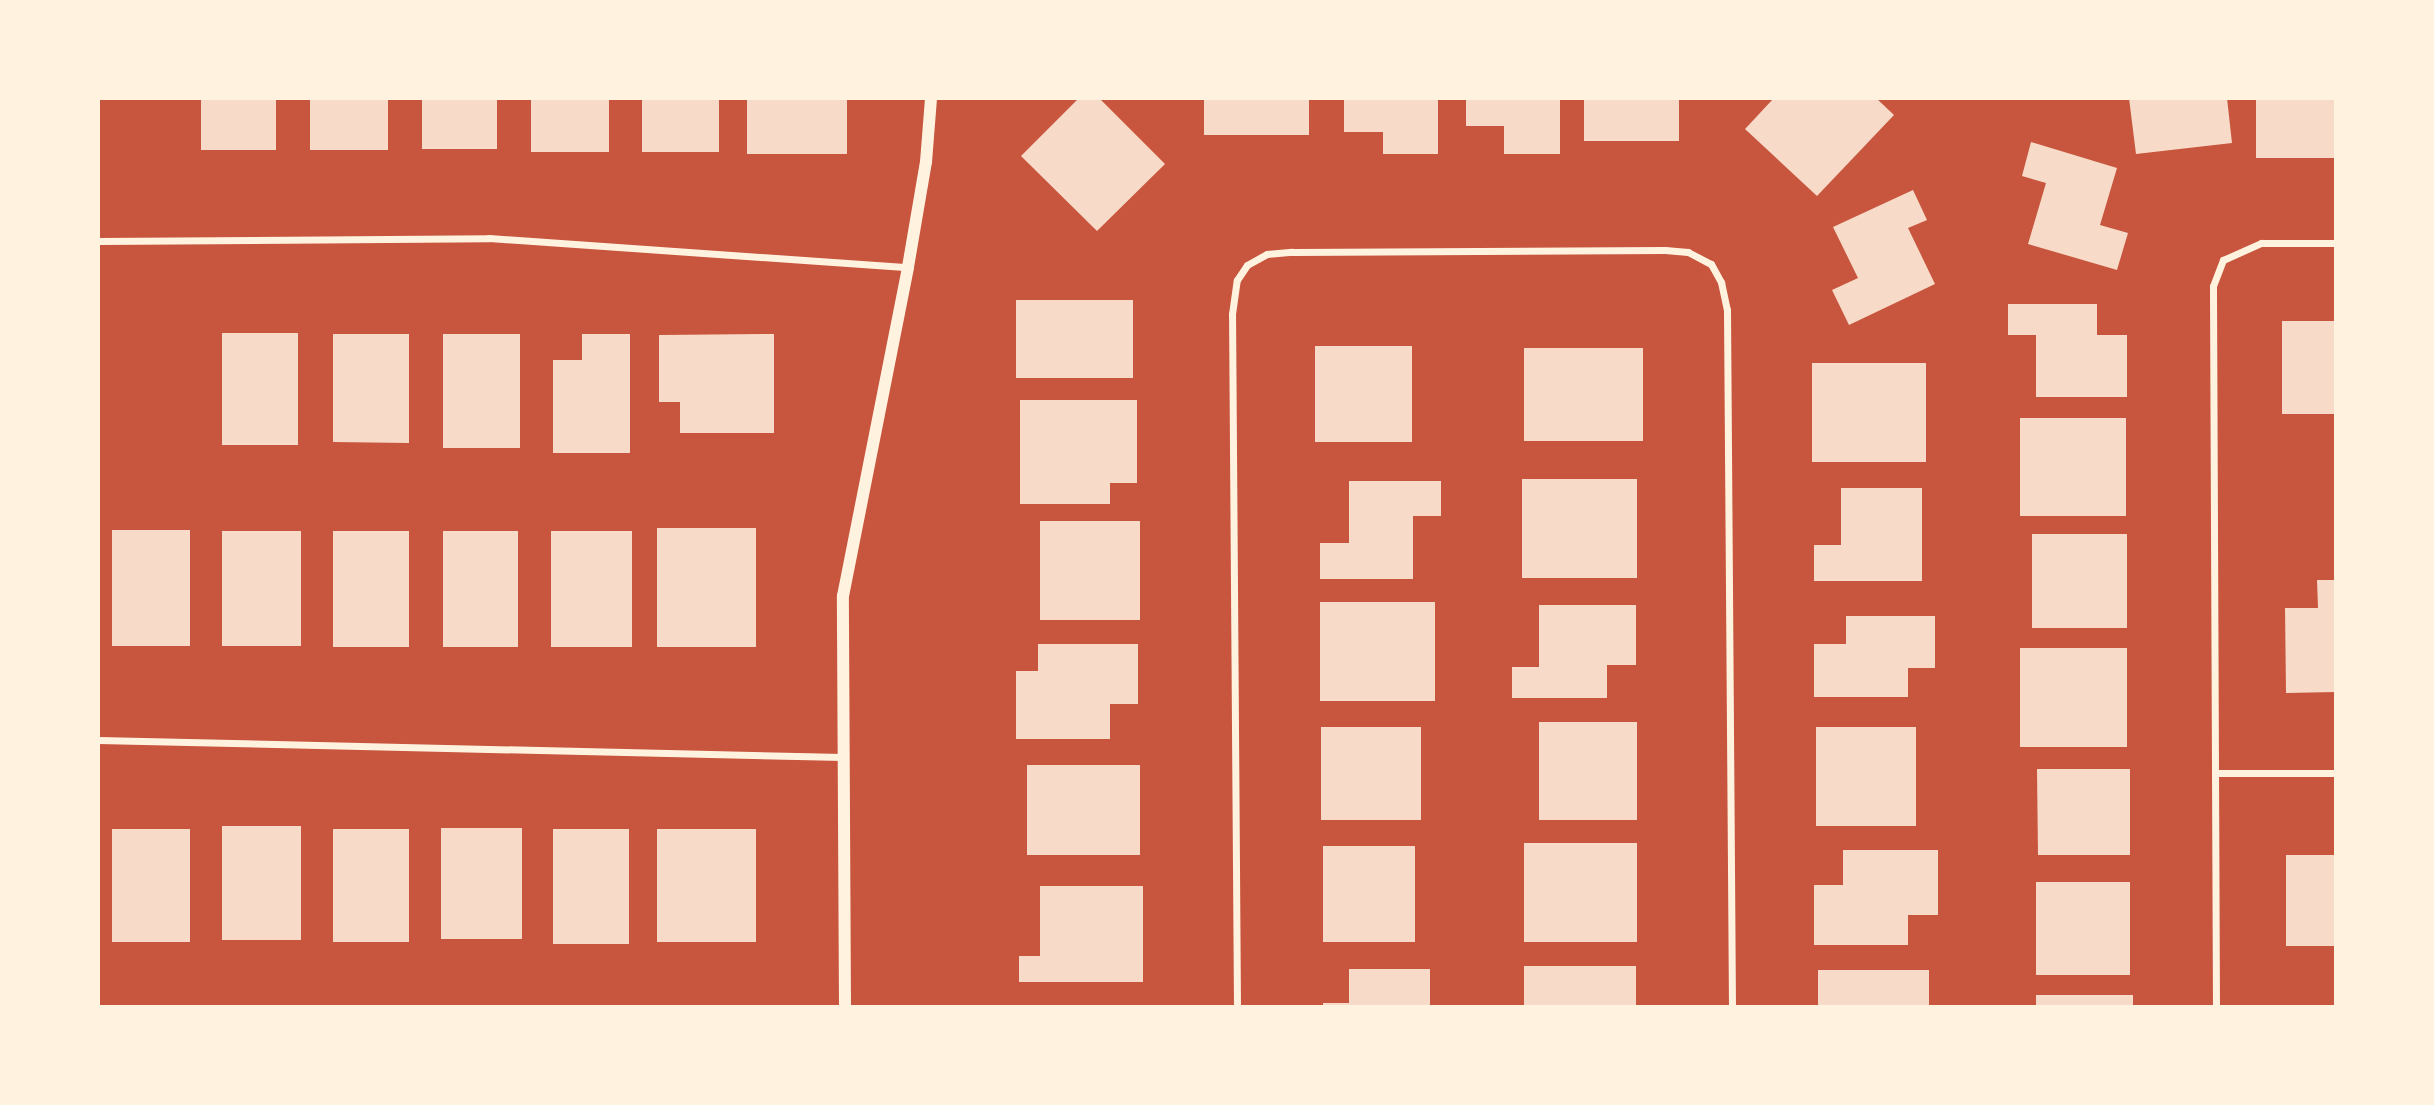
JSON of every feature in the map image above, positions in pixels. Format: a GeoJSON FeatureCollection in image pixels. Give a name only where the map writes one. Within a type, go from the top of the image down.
{"type":"FeatureCollection","features":[{"type":"Feature","properties":{"kind":"street"},"geometry":{"type":"LineString","coordinates":[[845,1007],[844,596],[908,267],[926,162],[931,98]]}},
{"type":"Feature","properties":{"kind":"street"},"geometry":{"type":"LineString","coordinates":[[98,241],[489,238],[908,267]]}},
{"type":"Feature","properties":{"kind":"street"},"geometry":{"type":"LineString","coordinates":[[2216,1007],[2213,286],[2223,260],[2261,243],[2336,243]]}},
{"type":"Feature","properties":{"kind":"street"},"geometry":{"type":"LineString","coordinates":[[1237,1007],[1232,314],[1237,280],[1247,265],[1267,254],[1292,252],[1665,250],[1688,252],[1711,264],[1721,282],[1727,310],[1732,1007]]}},
{"type":"Feature","properties":{"kind":"street"},"geometry":{"type":"LineString","coordinates":[[98,740],[844,757]]}},
{"type":"Feature","properties":{"kind":"street"},"geometry":{"type":"LineString","coordinates":[[2217,773],[2336,773]]}},
{"type":"Feature","properties":{"kind":"building"},"geometry":{"type":"Polygon","coordinates":[[[201,98],[276,98],[276,150],[201,150],[201,98]]]}},
{"type":"Feature","properties":{"kind":"building"},"geometry":{"type":"Polygon","coordinates":[[[310,98],[388,98],[388,150],[310,150],[310,98]]]}},
{"type":"Feature","properties":{"kind":"building"},"geometry":{"type":"Polygon","coordinates":[[[422,98],[497,98],[497,149],[422,149],[422,98]]]}},
{"type":"Feature","properties":{"kind":"building"},"geometry":{"type":"Polygon","coordinates":[[[531,98],[609,98],[609,152],[531,152],[531,98]]]}},
{"type":"Feature","properties":{"kind":"building"},"geometry":{"type":"Polygon","coordinates":[[[642,98],[719,98],[719,152],[642,152],[642,98]]]}},
{"type":"Feature","properties":{"kind":"building"},"geometry":{"type":"Polygon","coordinates":[[[747,98],[847,98],[847,154],[747,154],[747,98]]]}},
{"type":"Feature","properties":{"kind":"building"},"geometry":{"type":"Polygon","coordinates":[[[1079,98],[1099,98],[1165,164],[1097,231],[1021,156],[1079,98]]]}},
{"type":"Feature","properties":{"kind":"building"},"geometry":{"type":"Polygon","coordinates":[[[1204,98],[1309,98],[1309,135],[1204,135],[1204,98]]]}},
{"type":"Feature","properties":{"kind":"building"},"geometry":{"type":"Polygon","coordinates":[[[1344,98],[1438,98],[1438,154],[1383,154],[1383,132],[1344,132],[1344,98]]]}},
{"type":"Feature","properties":{"kind":"building"},"geometry":{"type":"Polygon","coordinates":[[[1466,98],[1560,98],[1560,154],[1504,154],[1504,126],[1466,126],[1466,98]]]}},
{"type":"Feature","properties":{"kind":"building"},"geometry":{"type":"Polygon","coordinates":[[[1584,98],[1679,98],[1679,141],[1584,141],[1584,98]]]}},
{"type":"Feature","properties":{"kind":"building"},"geometry":{"type":"Polygon","coordinates":[[[1774,98],[1876,98],[1894,115],[1817,196],[1745,129],[1774,98]]]}},
{"type":"Feature","properties":{"kind":"building"},"geometry":{"type":"Polygon","coordinates":[[[2129,98],[2227,98],[2232,143],[2136,154],[2129,98]]]}},
{"type":"Feature","properties":{"kind":"building"},"geometry":{"type":"Polygon","coordinates":[[[2256,98],[2336,98],[2336,158],[2256,158],[2256,98]]]}},
{"type":"Feature","properties":{"kind":"building"},"geometry":{"type":"Polygon","coordinates":[[[2031,142],[2117,168],[2100,225],[2128,233],[2117,270],[2028,244],[2046,183],[2022,176],[2031,142]]]}},
{"type":"Feature","properties":{"kind":"building"},"geometry":{"type":"Polygon","coordinates":[[[1913,190],[1927,220],[1908,228],[1935,284],[1849,325],[1832,290],[1858,278],[1833,227],[1913,190]]]}},
{"type":"Feature","properties":{"kind":"building"},"geometry":{"type":"Polygon","coordinates":[[[1016,300],[1133,300],[1133,378],[1016,378],[1016,300]]]}},
{"type":"Feature","properties":{"kind":"building"},"geometry":{"type":"Polygon","coordinates":[[[2008,304],[2097,304],[2097,335],[2127,335],[2127,397],[2036,397],[2036,335],[2008,335],[2008,304]]]}},
{"type":"Feature","properties":{"kind":"building"},"geometry":{"type":"Polygon","coordinates":[[[2282,321],[2336,321],[2336,414],[2282,414],[2282,321]]]}},
{"type":"Feature","properties":{"kind":"building"},"geometry":{"type":"Polygon","coordinates":[[[222,333],[298,333],[298,445],[222,445],[222,333]]]}},
{"type":"Feature","properties":{"kind":"building"},"geometry":{"type":"Polygon","coordinates":[[[333,334],[409,334],[409,443],[333,442],[333,334]]]}},
{"type":"Feature","properties":{"kind":"building"},"geometry":{"type":"Polygon","coordinates":[[[443,334],[520,334],[520,448],[443,448],[443,334]]]}},
{"type":"Feature","properties":{"kind":"building"},"geometry":{"type":"Polygon","coordinates":[[[582,334],[630,334],[630,453],[553,453],[553,360],[582,360],[582,334]]]}},
{"type":"Feature","properties":{"kind":"building"},"geometry":{"type":"Polygon","coordinates":[[[774,334],[774,433],[680,433],[680,402],[659,402],[659,335],[774,334]]]}},
{"type":"Feature","properties":{"kind":"building"},"geometry":{"type":"Polygon","coordinates":[[[1315,346],[1412,346],[1412,442],[1315,442],[1315,346]]]}},
{"type":"Feature","properties":{"kind":"building"},"geometry":{"type":"Polygon","coordinates":[[[1524,348],[1643,348],[1643,441],[1524,441],[1524,348]]]}},
{"type":"Feature","properties":{"kind":"building"},"geometry":{"type":"Polygon","coordinates":[[[1812,363],[1926,363],[1926,462],[1812,462],[1812,363]]]}},
{"type":"Feature","properties":{"kind":"building"},"geometry":{"type":"Polygon","coordinates":[[[1020,400],[1137,400],[1137,483],[1110,483],[1110,504],[1020,504],[1020,400]]]}},
{"type":"Feature","properties":{"kind":"building"},"geometry":{"type":"Polygon","coordinates":[[[2020,418],[2126,418],[2126,516],[2020,516],[2020,418]]]}},
{"type":"Feature","properties":{"kind":"building"},"geometry":{"type":"Polygon","coordinates":[[[1522,479],[1637,479],[1637,578],[1522,578],[1522,479]]]}},
{"type":"Feature","properties":{"kind":"building"},"geometry":{"type":"Polygon","coordinates":[[[1349,481],[1441,481],[1441,516],[1413,516],[1413,579],[1320,579],[1320,543],[1349,543],[1349,481]]]}},
{"type":"Feature","properties":{"kind":"building"},"geometry":{"type":"Polygon","coordinates":[[[1841,488],[1922,488],[1922,581],[1814,581],[1814,545],[1841,545],[1841,488]]]}},
{"type":"Feature","properties":{"kind":"building"},"geometry":{"type":"Polygon","coordinates":[[[1040,521],[1140,521],[1140,620],[1040,620],[1040,521]]]}},
{"type":"Feature","properties":{"kind":"building"},"geometry":{"type":"Polygon","coordinates":[[[657,528],[756,528],[756,647],[657,647],[657,528]]]}},
{"type":"Feature","properties":{"kind":"building"},"geometry":{"type":"Polygon","coordinates":[[[112,530],[190,530],[190,646],[112,646],[112,530]]]}},
{"type":"Feature","properties":{"kind":"building"},"geometry":{"type":"Polygon","coordinates":[[[222,531],[301,531],[301,646],[222,646],[222,531]]]}},
{"type":"Feature","properties":{"kind":"building"},"geometry":{"type":"Polygon","coordinates":[[[333,531],[409,531],[409,647],[333,647],[333,531]]]}},
{"type":"Feature","properties":{"kind":"building"},"geometry":{"type":"Polygon","coordinates":[[[443,531],[518,531],[518,647],[443,647],[443,531]]]}},
{"type":"Feature","properties":{"kind":"building"},"geometry":{"type":"Polygon","coordinates":[[[551,531],[632,531],[632,647],[551,647],[551,531]]]}},
{"type":"Feature","properties":{"kind":"building"},"geometry":{"type":"Polygon","coordinates":[[[2032,534],[2127,534],[2127,628],[2032,628],[2032,534]]]}},
{"type":"Feature","properties":{"kind":"building"},"geometry":{"type":"Polygon","coordinates":[[[2317,580],[2336,580],[2336,692],[2286,693],[2285,608],[2318,608],[2317,580]]]}},
{"type":"Feature","properties":{"kind":"building"},"geometry":{"type":"Polygon","coordinates":[[[1320,602],[1435,602],[1435,701],[1320,701],[1320,602]]]}},
{"type":"Feature","properties":{"kind":"building"},"geometry":{"type":"Polygon","coordinates":[[[1539,605],[1636,605],[1636,665],[1607,665],[1607,698],[1512,698],[1512,667],[1539,667],[1539,605]]]}},
{"type":"Feature","properties":{"kind":"building"},"geometry":{"type":"Polygon","coordinates":[[[1846,616],[1935,616],[1935,668],[1908,668],[1908,697],[1814,697],[1814,644],[1846,644],[1846,616]]]}},
{"type":"Feature","properties":{"kind":"building"},"geometry":{"type":"Polygon","coordinates":[[[1038,644],[1138,644],[1138,704],[1110,704],[1110,739],[1016,739],[1016,671],[1038,671],[1038,644]]]}},
{"type":"Feature","properties":{"kind":"building"},"geometry":{"type":"Polygon","coordinates":[[[2020,648],[2127,648],[2127,747],[2020,747],[2020,648]]]}},
{"type":"Feature","properties":{"kind":"building"},"geometry":{"type":"Polygon","coordinates":[[[1539,722],[1637,722],[1637,820],[1539,820],[1539,722]]]}},
{"type":"Feature","properties":{"kind":"building"},"geometry":{"type":"Polygon","coordinates":[[[1321,727],[1421,727],[1421,820],[1321,820],[1321,727]]]}},
{"type":"Feature","properties":{"kind":"building"},"geometry":{"type":"Polygon","coordinates":[[[1816,727],[1916,727],[1916,826],[1816,826],[1816,727]]]}},
{"type":"Feature","properties":{"kind":"building"},"geometry":{"type":"Polygon","coordinates":[[[1027,765],[1140,765],[1140,855],[1027,855],[1027,765]]]}},
{"type":"Feature","properties":{"kind":"building"},"geometry":{"type":"Polygon","coordinates":[[[2037,769],[2130,769],[2130,855],[2038,855],[2037,769]]]}},
{"type":"Feature","properties":{"kind":"building"},"geometry":{"type":"Polygon","coordinates":[[[222,826],[301,826],[301,940],[222,940],[222,826]]]}},
{"type":"Feature","properties":{"kind":"building"},"geometry":{"type":"Polygon","coordinates":[[[441,828],[522,828],[522,939],[441,939],[441,828]]]}},
{"type":"Feature","properties":{"kind":"building"},"geometry":{"type":"Polygon","coordinates":[[[112,829],[190,829],[190,942],[112,942],[112,829]]]}},
{"type":"Feature","properties":{"kind":"building"},"geometry":{"type":"Polygon","coordinates":[[[333,829],[409,829],[409,942],[333,942],[333,829]]]}},
{"type":"Feature","properties":{"kind":"building"},"geometry":{"type":"Polygon","coordinates":[[[553,829],[629,829],[629,944],[553,944],[553,829]]]}},
{"type":"Feature","properties":{"kind":"building"},"geometry":{"type":"Polygon","coordinates":[[[657,829],[756,829],[756,942],[657,942],[657,829]]]}},
{"type":"Feature","properties":{"kind":"building"},"geometry":{"type":"Polygon","coordinates":[[[1524,843],[1637,843],[1637,942],[1524,942],[1524,843]]]}},
{"type":"Feature","properties":{"kind":"building"},"geometry":{"type":"Polygon","coordinates":[[[1323,846],[1415,846],[1415,942],[1323,942],[1323,846]]]}},
{"type":"Feature","properties":{"kind":"building"},"geometry":{"type":"Polygon","coordinates":[[[1843,850],[1938,850],[1938,915],[1908,915],[1908,945],[1814,945],[1814,885],[1843,885],[1843,850]]]}},
{"type":"Feature","properties":{"kind":"building"},"geometry":{"type":"Polygon","coordinates":[[[2286,855],[2336,855],[2336,946],[2286,946],[2286,855]]]}},
{"type":"Feature","properties":{"kind":"building"},"geometry":{"type":"Polygon","coordinates":[[[2036,882],[2130,882],[2130,975],[2036,975],[2036,882]]]}},
{"type":"Feature","properties":{"kind":"building"},"geometry":{"type":"Polygon","coordinates":[[[1040,886],[1143,886],[1143,982],[1019,982],[1019,956],[1040,956],[1040,886]]]}},
{"type":"Feature","properties":{"kind":"building"},"geometry":{"type":"Polygon","coordinates":[[[1524,966],[1636,966],[1636,1007],[1524,1007],[1524,966]]]}},
{"type":"Feature","properties":{"kind":"building"},"geometry":{"type":"Polygon","coordinates":[[[1349,969],[1430,969],[1430,1007],[1323,1007],[1323,1003],[1349,1003],[1349,969]]]}},
{"type":"Feature","properties":{"kind":"building"},"geometry":{"type":"Polygon","coordinates":[[[1818,970],[1929,970],[1929,1007],[1818,1007],[1818,970]]]}},
{"type":"Feature","properties":{"kind":"building"},"geometry":{"type":"Polygon","coordinates":[[[2036,995],[2133,995],[2133,1007],[2036,1007],[2036,995]]]}}]}
